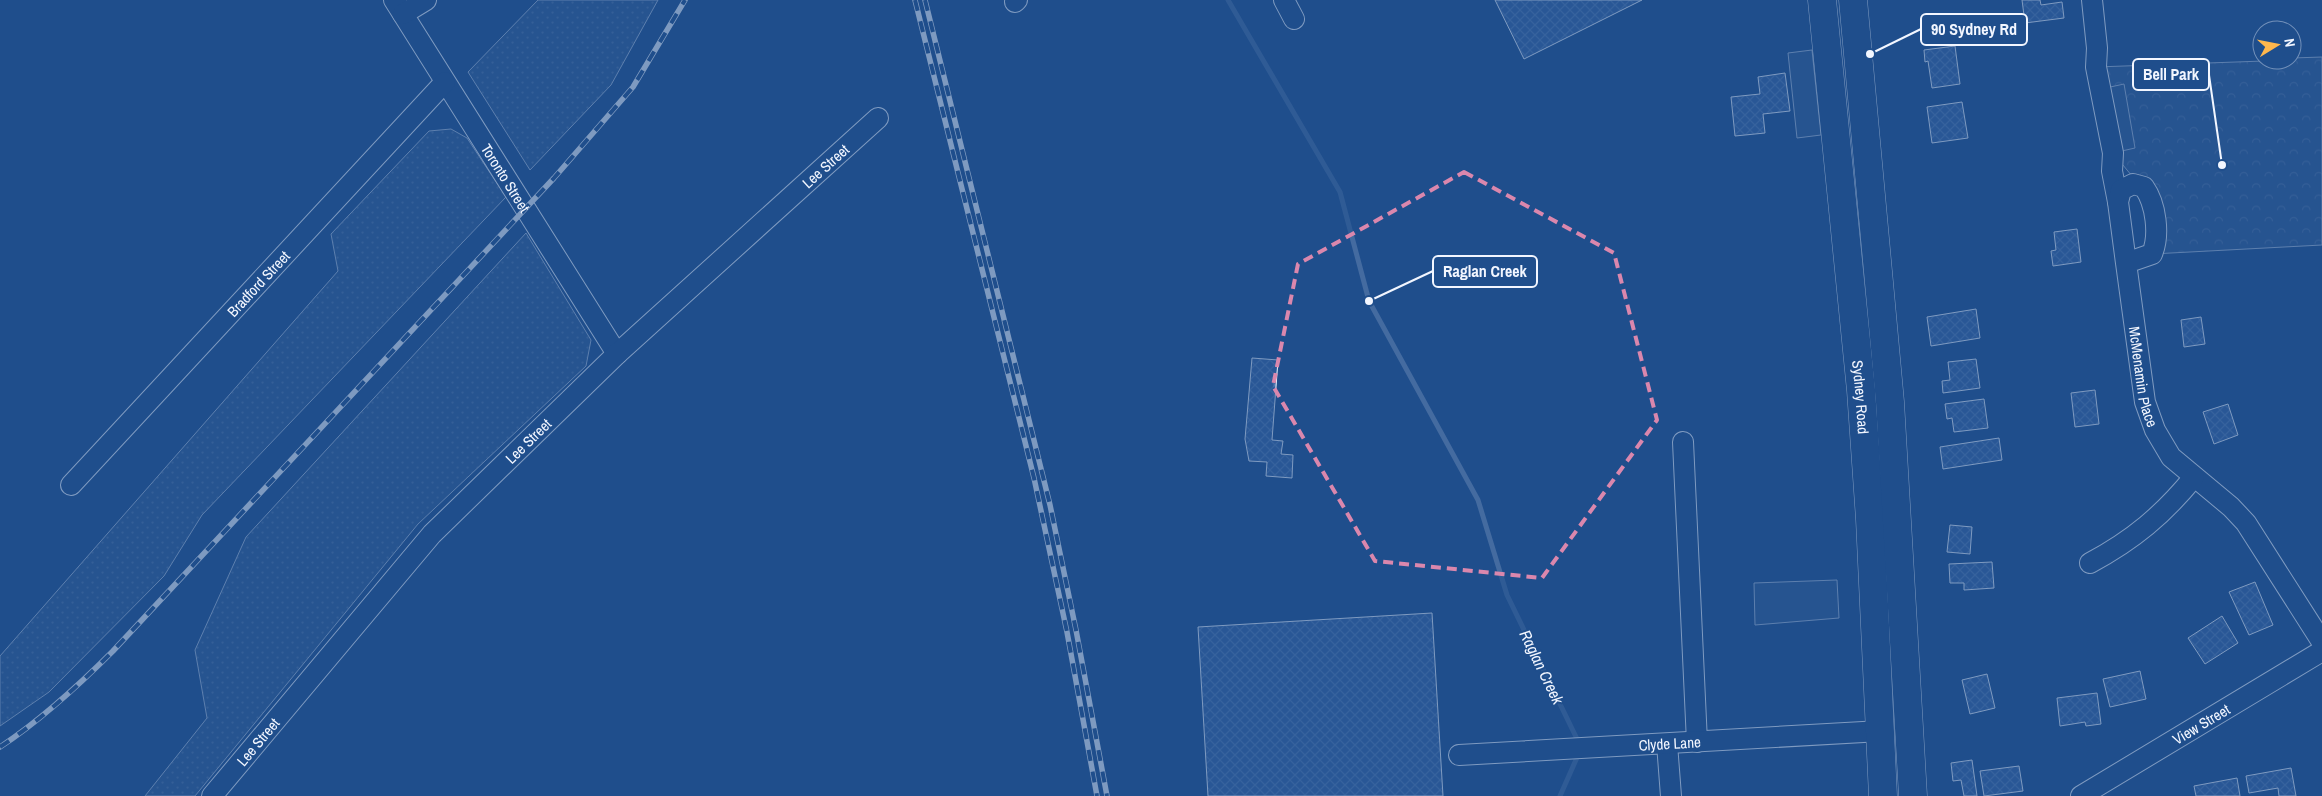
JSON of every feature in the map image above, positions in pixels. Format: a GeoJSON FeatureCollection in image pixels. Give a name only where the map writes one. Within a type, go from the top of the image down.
{"type":"FeatureCollection","features":[{"type":"Feature","properties":{"kind":"highway","name":"Sydney Road"},"geometry":{"type":"LineString","coordinates":[[1822,0],[1861,390],[1881,731],[1883,796]]}},
{"type":"Feature","properties":{"kind":"highway","name":"Sydney Road"},"geometry":{"type":"LineString","coordinates":[[1853,0],[1890,402],[1913,796]]}},
{"type":"Feature","properties":{"kind":"street"},"geometry":{"type":"LineString","coordinates":[[399,7],[426,0]]}},
{"type":"Feature","properties":{"kind":"street"},"geometry":{"type":"LineString","coordinates":[[1284,0],[1294,19]]}},
{"type":"Feature","properties":{"kind":"street","name":"McMenamin Place"},"geometry":{"type":"LineString","coordinates":[[2092,0],[2097,48],[2096,66],[2113,153],[2112,171],[2118,202],[2145,402],[2150,416],[2166,450],[2194,477],[2231,507],[2246,523],[2322,642]]}},
{"type":"Feature","properties":{"kind":"street","name":"Toronto Street"},"geometry":{"type":"LineString","coordinates":[[399,7],[617,354]]}},
{"type":"Feature","properties":{"kind":"street","name":"Bradford Street"},"geometry":{"type":"LineString","coordinates":[[71,486],[445,82]]}},
{"type":"Feature","properties":{"kind":"street","name":"Lee Street"},"geometry":{"type":"LineString","coordinates":[[212,796],[432,534],[617,354],[878,118]]}},
{"type":"Feature","properties":{"kind":"street","name":"McMenamin Place"},"geometry":{"type":"LineString","coordinates":[[2113,153],[2152,198],[2157,243],[2152,254],[2126,263]]}},
{"type":"Feature","properties":{"kind":"street"},"geometry":{"type":"LineString","coordinates":[[2118,202],[2121,190],[2133,184],[2144,187]]}},
{"type":"Feature","properties":{"kind":"street"},"geometry":{"type":"LineString","coordinates":[[1682,442],[1697,742]]}},
{"type":"Feature","properties":{"kind":"street"},"geometry":{"type":"LineString","coordinates":[[2090,563],[2124,543],[2159,516],[2194,477]]}},
{"type":"Feature","properties":{"kind":"street","name":"View Street"},"geometry":{"type":"LineString","coordinates":[[2081,796],[2322,651]]}},
{"type":"Feature","properties":{"kind":"street","name":"Clyde Lane"},"geometry":{"type":"LineString","coordinates":[[1459,755],[1881,731]]}},
{"type":"Feature","properties":{"kind":"street"},"geometry":{"type":"LineString","coordinates":[[1667,744],[1671,796]]}},
{"type":"Feature","properties":{"kind":"highlighted area"},"geometry":{"type":"Polygon","coordinates":[[[1464,172],[1614,253],[1657,420],[1542,578],[1375,561],[1273,386],[1298,264],[1464,172]]]}},
{"type":"Feature","properties":{"kind":"green space"},"geometry":{"type":"Polygon","coordinates":[[[538,0],[658,0],[611,85],[530,170],[468,72],[538,0]]]}},
{"type":"Feature","properties":{"kind":"green space"},"geometry":{"type":"Polygon","coordinates":[[[2322,57],[2322,245],[2152,254],[2157,243],[2132,176],[2113,153],[2124,85],[2101,89],[2096,67],[2252,61],[2252,70],[2302,70],[2302,58],[2322,57]]]}},
{"type":"Feature","properties":{"kind":"green space"},"geometry":{"type":"Polygon","coordinates":[[[451,129],[467,138],[506,197],[202,515],[164,576],[49,692],[0,726],[0,656],[338,271],[331,234],[429,131],[451,129]]]}},
{"type":"Feature","properties":{"kind":"green space"},"geometry":{"type":"Polygon","coordinates":[[[526,233],[591,340],[586,366],[418,524],[195,796],[145,796],[207,718],[195,650],[246,537],[526,233]]]}},
{"type":"Feature","properties":{"kind":"shaded area"},"geometry":{"type":"Polygon","coordinates":[[[1812,50],[1821,135],[1797,138],[1788,53],[1812,50]]]}},
{"type":"Feature","properties":{"kind":"shaded area"},"geometry":{"type":"Polygon","coordinates":[[[2124,84],[2135,148],[2113,153],[2101,89],[2124,84]]]}},
{"type":"Feature","properties":{"kind":"shaded area"},"geometry":{"type":"Polygon","coordinates":[[[1837,580],[1839,618],[1755,625],[1754,583],[1837,580]]]}},
{"type":"Feature","properties":{"kind":"building"},"geometry":{"type":"Polygon","coordinates":[[[1495,0],[1642,0],[1524,59],[1495,0]]]}},
{"type":"Feature","properties":{"kind":"building"},"geometry":{"type":"Polygon","coordinates":[[[2022,0],[2040,0],[2041,5],[2062,2],[2064,18],[2025,23],[2022,0]]]}},
{"type":"Feature","properties":{"kind":"building"},"geometry":{"type":"Polygon","coordinates":[[[1955,46],[1960,84],[1932,88],[1928,61],[1925,62],[1924,50],[1955,46]]]}},
{"type":"Feature","properties":{"kind":"building"},"geometry":{"type":"Polygon","coordinates":[[[1785,73],[1790,111],[1763,114],[1765,133],[1735,136],[1731,97],[1760,94],[1758,77],[1785,73]]]}},
{"type":"Feature","properties":{"kind":"building"},"geometry":{"type":"Polygon","coordinates":[[[1962,102],[1968,138],[1932,143],[1927,107],[1962,102]]]}},
{"type":"Feature","properties":{"kind":"building"},"geometry":{"type":"Polygon","coordinates":[[[2077,229],[2081,262],[2053,266],[2051,251],[2056,250],[2054,232],[2077,229]]]}},
{"type":"Feature","properties":{"kind":"building"},"geometry":{"type":"Polygon","coordinates":[[[1976,309],[1980,338],[1931,346],[1927,317],[1976,309]]]}},
{"type":"Feature","properties":{"kind":"building"},"geometry":{"type":"Polygon","coordinates":[[[2201,317],[2205,344],[2184,347],[2181,320],[2201,317]]]}},
{"type":"Feature","properties":{"kind":"building"},"geometry":{"type":"Polygon","coordinates":[[[1252,358],[1278,360],[1272,440],[1283,441],[1281,454],[1293,455],[1292,478],[1266,476],[1267,462],[1249,461],[1245,439],[1252,358]]]}},
{"type":"Feature","properties":{"kind":"building"},"geometry":{"type":"Polygon","coordinates":[[[1976,359],[1980,388],[1943,393],[1942,381],[1950,380],[1948,362],[1976,359]]]}},
{"type":"Feature","properties":{"kind":"building"},"geometry":{"type":"Polygon","coordinates":[[[2095,390],[2099,424],[2075,427],[2071,393],[2095,390]]]}},
{"type":"Feature","properties":{"kind":"building"},"geometry":{"type":"Polygon","coordinates":[[[1984,399],[1988,428],[1954,432],[1952,418],[1947,419],[1945,404],[1984,399]]]}},
{"type":"Feature","properties":{"kind":"building"},"geometry":{"type":"Polygon","coordinates":[[[2228,404],[2238,435],[2214,444],[2203,412],[2228,404]]]}},
{"type":"Feature","properties":{"kind":"building"},"geometry":{"type":"Polygon","coordinates":[[[1999,438],[2002,460],[1943,469],[1940,447],[1999,438]]]}},
{"type":"Feature","properties":{"kind":"building"},"geometry":{"type":"Polygon","coordinates":[[[1950,525],[1972,527],[1970,554],[1947,552],[1950,525]]]}},
{"type":"Feature","properties":{"kind":"building"},"geometry":{"type":"Polygon","coordinates":[[[1992,562],[1994,588],[1964,590],[1964,583],[1950,583],[1949,564],[1992,562]]]}},
{"type":"Feature","properties":{"kind":"building"},"geometry":{"type":"Polygon","coordinates":[[[2255,582],[2273,625],[2249,635],[2229,592],[2255,582]]]}},
{"type":"Feature","properties":{"kind":"building"},"geometry":{"type":"Polygon","coordinates":[[[1432,613],[1443,796],[1208,796],[1198,627],[1432,613]]]}},
{"type":"Feature","properties":{"kind":"building"},"geometry":{"type":"Polygon","coordinates":[[[2222,616],[2238,643],[2205,664],[2188,638],[2222,616]]]}},
{"type":"Feature","properties":{"kind":"building"},"geometry":{"type":"Polygon","coordinates":[[[2140,671],[2146,699],[2110,707],[2103,679],[2140,671]]]}},
{"type":"Feature","properties":{"kind":"building"},"geometry":{"type":"Polygon","coordinates":[[[1987,674],[1995,708],[1970,714],[1962,680],[1987,674]]]}},
{"type":"Feature","properties":{"kind":"building"},"geometry":{"type":"Polygon","coordinates":[[[2097,693],[2101,724],[2086,726],[2085,722],[2060,726],[2057,698],[2097,693]]]}},
{"type":"Feature","properties":{"kind":"building"},"geometry":{"type":"Polygon","coordinates":[[[1972,760],[1977,796],[1964,796],[1961,780],[1953,781],[1951,763],[1972,760]]]}},
{"type":"Feature","properties":{"kind":"building"},"geometry":{"type":"Polygon","coordinates":[[[2019,766],[2023,791],[1984,796],[1980,771],[2019,766]]]}},
{"type":"Feature","properties":{"kind":"building"},"geometry":{"type":"Polygon","coordinates":[[[2291,768],[2296,796],[2279,796],[2278,788],[2249,793],[2246,776],[2291,768]]]}},
{"type":"Feature","properties":{"kind":"building"},"geometry":{"type":"Polygon","coordinates":[[[2237,778],[2240,796],[2196,796],[2194,786],[2237,778]]]}},
{"type":"Feature","properties":{"kind":"waterway","name":"Raglan Creek"},"geometry":{"type":"LineString","coordinates":[[1228,0],[1340,192],[1369,301],[1478,500],[1507,595],[1579,743]]}},
{"type":"Feature","properties":{"kind":"waterway","name":"Raglan Creek"},"geometry":{"type":"LineString","coordinates":[[1560,796],[1579,753]]}},
{"type":"Feature","properties":{"kind":"railway"},"geometry":{"type":"LineString","coordinates":[[0,747],[59,702],[113,651],[554,178],[633,87],[685,0]]}},
{"type":"Feature","properties":{"kind":"railway"},"geometry":{"type":"LineString","coordinates":[[915,0],[1034,478],[1067,632],[1097,796]]}},
{"type":"Feature","properties":{"kind":"railway"},"geometry":{"type":"LineString","coordinates":[[925,0],[1050,505],[1107,796]]}},
{"type":"Feature","properties":{"kind":"place","name":"90 Sydney Rd"},"geometry":{"type":"Point","coordinates":[1870,54]}},
{"type":"Feature","properties":{"kind":"place","name":"Bell Park"},"geometry":{"type":"Point","coordinates":[2222,165]}},
{"type":"Feature","properties":{"kind":"place","name":"Raglan Creek"},"geometry":{"type":"Point","coordinates":[1369,301]}}]}
